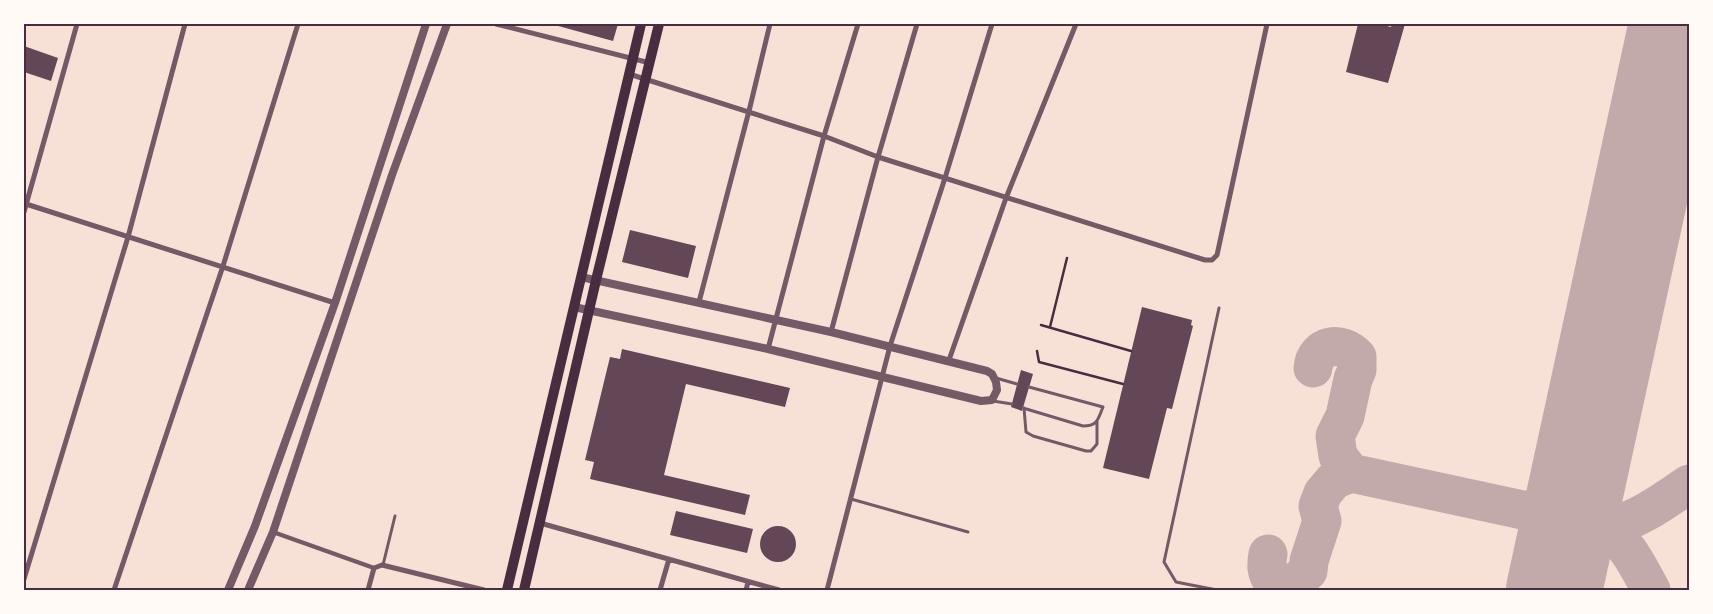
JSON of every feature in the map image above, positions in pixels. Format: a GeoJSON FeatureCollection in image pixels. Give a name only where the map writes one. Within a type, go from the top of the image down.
{"type":"FeatureCollection","features":[{"type":"Feature","properties":{"kind":"main road"},"geometry":{"type":"LineString","coordinates":[[507,590],[641,24]]}},
{"type":"Feature","properties":{"kind":"main road"},"geometry":{"type":"LineString","coordinates":[[524,590],[596,280],[659,24]]}},
{"type":"Feature","properties":{"kind":"street"},"geometry":{"type":"LineString","coordinates":[[24,212],[77,24]]}},
{"type":"Feature","properties":{"kind":"street"},"geometry":{"type":"LineString","coordinates":[[24,579],[128,236],[185,24]]}},
{"type":"Feature","properties":{"kind":"street"},"geometry":{"type":"LineString","coordinates":[[114,590],[223,266],[298,24]]}},
{"type":"Feature","properties":{"kind":"street"},"geometry":{"type":"LineString","coordinates":[[228,590],[255,526],[336,303],[426,24]]}},
{"type":"Feature","properties":{"kind":"street"},"geometry":{"type":"LineString","coordinates":[[248,590],[273,532],[392,176],[447,24]]}},
{"type":"Feature","properties":{"kind":"street"},"geometry":{"type":"LineString","coordinates":[[496,24],[650,64]]}},
{"type":"Feature","properties":{"kind":"street"},"geometry":{"type":"LineString","coordinates":[[699,302],[750,111],[770,24]]}},
{"type":"Feature","properties":{"kind":"street"},"geometry":{"type":"LineString","coordinates":[[768,349],[824,136],[858,24]]}},
{"type":"Feature","properties":{"kind":"street"},"geometry":{"type":"LineString","coordinates":[[831,332],[878,157],[918,24]]}},
{"type":"Feature","properties":{"kind":"street"},"geometry":{"type":"LineString","coordinates":[[827,590],[890,346],[945,178],[992,24]]}},
{"type":"Feature","properties":{"kind":"street"},"geometry":{"type":"LineString","coordinates":[[949,360],[1006,198],[1076,24]]}},
{"type":"Feature","properties":{"kind":"street"},"geometry":{"type":"LineString","coordinates":[[629,74],[750,111],[878,157],[1006,198],[1204,260],[1212,260],[1217,256],[1267,24]]}},
{"type":"Feature","properties":{"kind":"street"},"geometry":{"type":"LineString","coordinates":[[26,204],[336,303]]}},
{"type":"Feature","properties":{"kind":"street"},"geometry":{"type":"LineString","coordinates":[[574,307],[768,349],[981,401],[992,400],[997,390],[995,378],[987,371],[949,360],[776,319],[581,277]]}},
{"type":"Feature","properties":{"kind":"street"},"geometry":{"type":"LineString","coordinates":[[540,523],[779,590]]}},
{"type":"Feature","properties":{"kind":"street"},"geometry":{"type":"LineString","coordinates":[[273,532],[374,568],[382,566],[484,590]]}},
{"type":"Feature","properties":{"kind":"street"},"geometry":{"type":"LineString","coordinates":[[660,590],[669,559]]}},
{"type":"Feature","properties":{"kind":"street"},"geometry":{"type":"LineString","coordinates":[[368,590],[374,568]]}},
{"type":"Feature","properties":{"kind":"street"},"geometry":{"type":"LineString","coordinates":[[746,590],[748,582]]}},
{"type":"Feature","properties":{"kind":"lane"},"geometry":{"type":"LineString","coordinates":[[1217,590],[1176,582],[1164,562],[1219,308]]}},
{"type":"Feature","properties":{"kind":"lane"},"geometry":{"type":"LineString","coordinates":[[995,378],[1018,384]]}},
{"type":"Feature","properties":{"kind":"lane"},"geometry":{"type":"LineString","coordinates":[[1029,387],[1103,407],[1098,420],[1097,444],[1091,451],[1033,436],[1026,432],[1024,408],[1084,426],[1092,426],[1098,420]]}},
{"type":"Feature","properties":{"kind":"lane"},"geometry":{"type":"LineString","coordinates":[[992,400],[1012,404]]}},
{"type":"Feature","properties":{"kind":"lane"},"geometry":{"type":"LineString","coordinates":[[851,499],[968,532]]}},
{"type":"Feature","properties":{"kind":"lane"},"geometry":{"type":"LineString","coordinates":[[382,566],[395,516]]}},
{"type":"Feature","properties":{"kind":"path"},"geometry":{"type":"LineString","coordinates":[[1050,328],[1067,258]]}},
{"type":"Feature","properties":{"kind":"path"},"geometry":{"type":"LineString","coordinates":[[1041,325],[1131,351]]}},
{"type":"Feature","properties":{"kind":"path"},"geometry":{"type":"LineString","coordinates":[[1037,351],[1039,362],[1123,384]]}},
{"type":"Feature","properties":{"kind":"building"},"geometry":{"type":"Polygon","coordinates":[[[551,24],[618,24],[613,41],[551,24]]]}},
{"type":"Feature","properties":{"kind":"building"},"geometry":{"type":"Polygon","coordinates":[[[1358,24],[1379,24],[1391,27],[1392,24],[1405,24],[1388,83],[1346,72],[1358,24]]]}},
{"type":"Feature","properties":{"kind":"building"},"geometry":{"type":"Polygon","coordinates":[[[24,46],[58,58],[51,81],[24,72],[24,46]]]}},
{"type":"Feature","properties":{"kind":"building"},"geometry":{"type":"Polygon","coordinates":[[[630,230],[696,246],[688,278],[622,262],[630,230]]]}},
{"type":"Feature","properties":{"kind":"building"},"geometry":{"type":"Polygon","coordinates":[[[1142,307],[1192,320],[1191,325],[1193,326],[1172,409],[1167,408],[1149,479],[1103,468],[1142,307]]]}},
{"type":"Feature","properties":{"kind":"building"},"geometry":{"type":"Polygon","coordinates":[[[622,349],[790,388],[785,407],[686,384],[664,475],[750,495],[745,515],[590,479],[594,462],[585,460],[610,357],[620,359],[622,349]]]}},
{"type":"Feature","properties":{"kind":"building"},"geometry":{"type":"Polygon","coordinates":[[[1021,370],[1033,374],[1022,411],[1011,407],[1021,370]]]}},
{"type":"Feature","properties":{"kind":"building"},"geometry":{"type":"Polygon","coordinates":[[[676,511],[753,529],[747,553],[670,535],[676,511]]]}},
{"type":"Feature","properties":{"kind":"building"},"geometry":{"type":"Polygon","coordinates":[[[778,526],[790,532],[796,544],[790,556],[778,562],[766,556],[760,544],[766,532],[778,526]]]}},
{"type":"Feature","properties":{"kind":"taxiway"},"geometry":{"type":"LineString","coordinates":[[1313,368],[1319,354],[1324,349],[1330,347],[1344,348],[1357,357],[1357,370],[1353,379],[1345,416],[1335,436],[1338,456],[1351,473]]}},
{"type":"Feature","properties":{"kind":"taxiway"},"geometry":{"type":"LineString","coordinates":[[1268,554],[1267,568],[1272,581],[1292,582],[1308,571],[1309,561],[1322,521],[1318,506],[1323,493],[1334,480],[1351,473],[1604,529],[1626,548],[1651,590]]}},
{"type":"Feature","properties":{"kind":"taxiway"},"geometry":{"type":"LineString","coordinates":[[1604,529],[1638,516],[1689,484]]}},
{"type":"Feature","properties":{"kind":"runway"},"geometry":{"type":"LineString","coordinates":[[1554,590],[1677,24]]}}]}
